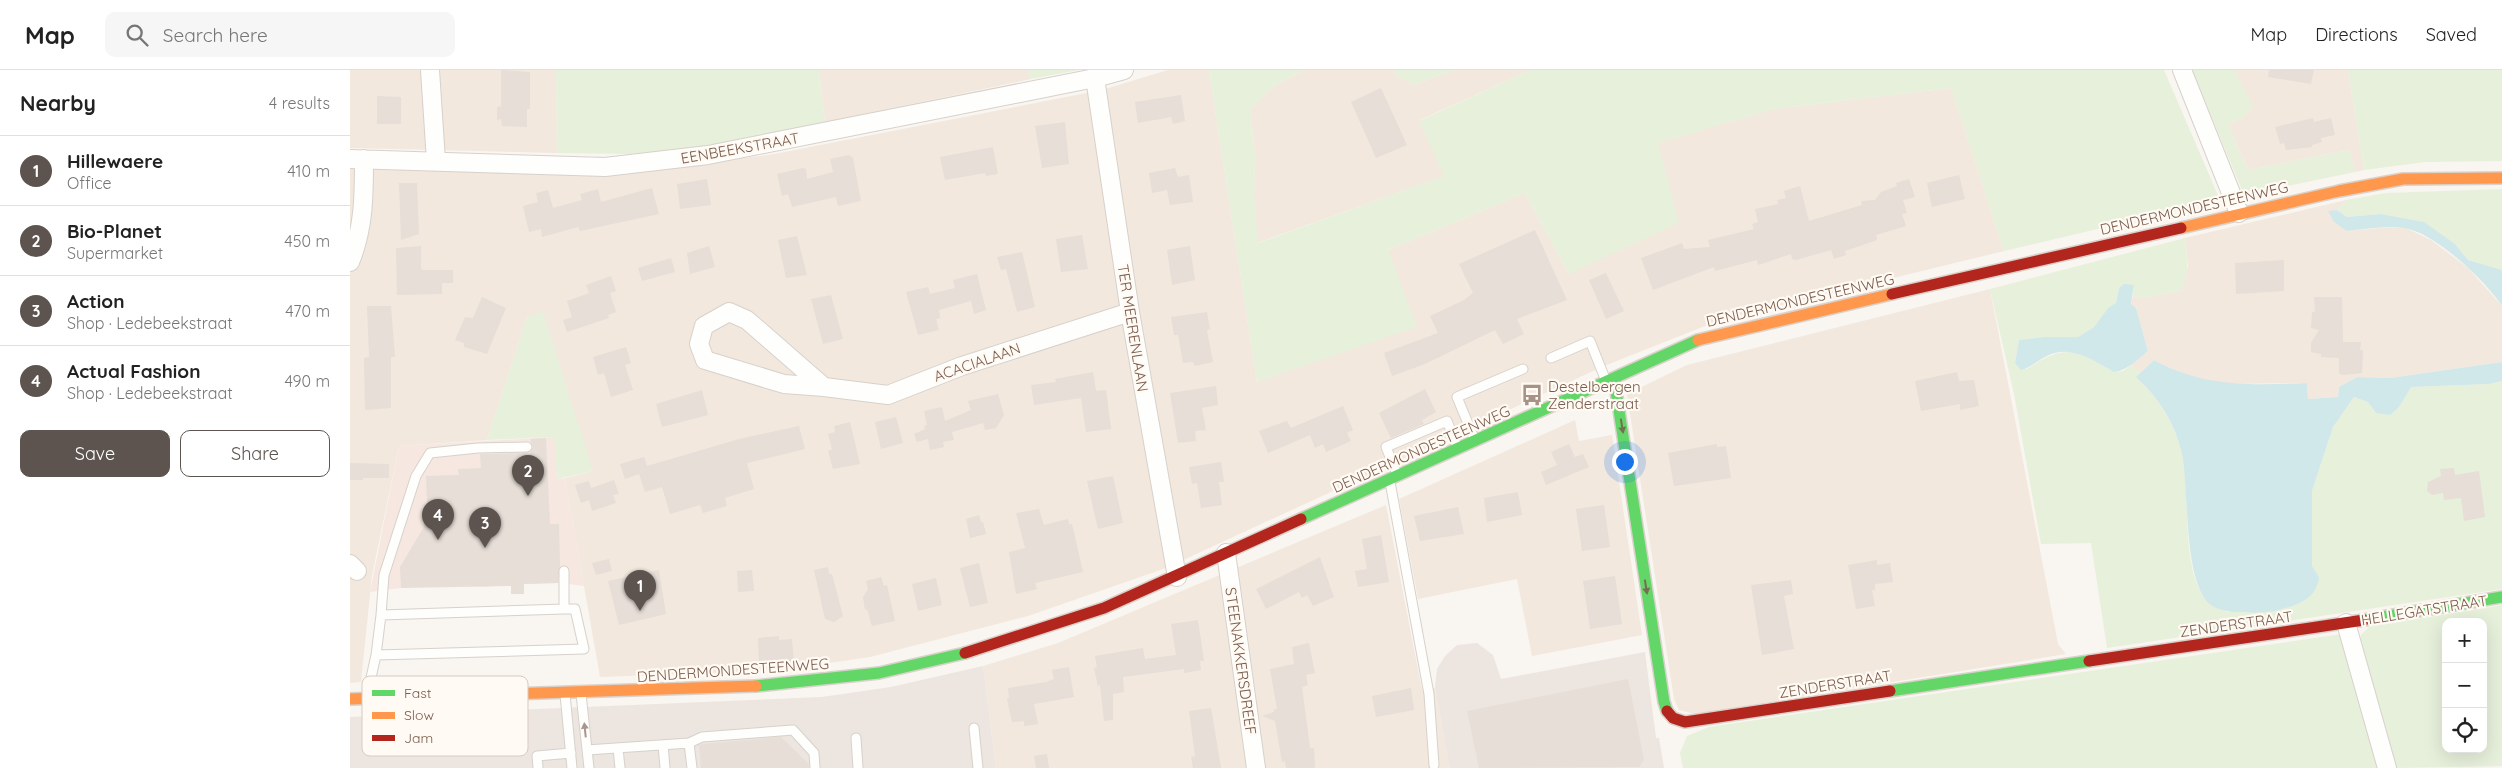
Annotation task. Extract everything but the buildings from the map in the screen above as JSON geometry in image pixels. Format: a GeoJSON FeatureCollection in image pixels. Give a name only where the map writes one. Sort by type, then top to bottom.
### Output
{"type":"FeatureCollection","features":[{"type":"Feature","properties":{"kind":"main road","name":"DENDERMONDESTEENWEG"},"geometry":{"type":"LineString","coordinates":[[528,694],[790,684],[881,672],[1008,642],[1104,608],[1177,577],[1700,339],[2238,213],[2403,178],[2502,178]]}},
{"type":"Feature","properties":{"kind":"main road","name":"ZENDERSTRAAT"},"geometry":{"type":"LineString","coordinates":[[1610,380],[1664,702],[1667,714],[1676,721],[1685,722],[2346,623]]}},
{"type":"Feature","properties":{"kind":"main road","name":"HELLEGATSTRAAT"},"geometry":{"type":"LineString","coordinates":[[2346,623],[2502,597]]}},
{"type":"Feature","properties":{"kind":"street"},"geometry":{"type":"LineString","coordinates":[[430,70],[436,161]]}},
{"type":"Feature","properties":{"kind":"street","name":"EENBEEKSTRAAT"},"geometry":{"type":"LineString","coordinates":[[357,159],[605,167],[708,156],[1095,78],[1124,70]]}},
{"type":"Feature","properties":{"kind":"street"},"geometry":{"type":"LineString","coordinates":[[2182,70],[2238,213]]}},
{"type":"Feature","properties":{"kind":"street","name":"TER MEERENLAAN"},"geometry":{"type":"LineString","coordinates":[[1095,78],[1130,312],[1177,577]]}},
{"type":"Feature","properties":{"kind":"street"},"geometry":{"type":"LineString","coordinates":[[350,262],[358,243],[364,203],[357,159]]}},
{"type":"Feature","properties":{"kind":"street","name":"ACACIALAAN"},"geometry":{"type":"LineString","coordinates":[[824,387],[747,320],[729,312],[704,326],[699,344],[705,360],[784,384],[888,395],[962,366],[1130,312]]}},
{"type":"Feature","properties":{"kind":"street","name":"STEENAKKERSDREEF"},"geometry":{"type":"LineString","coordinates":[[1226,554],[1256,768]]}},
{"type":"Feature","properties":{"kind":"street","name":"HELLEGATSTRAAT"},"geometry":{"type":"LineString","coordinates":[[2346,623],[2387,768]]}},
{"type":"Feature","properties":{"kind":"lane"},"geometry":{"type":"LineString","coordinates":[[1551,358],[1590,342],[1610,380]]}},
{"type":"Feature","properties":{"kind":"lane"},"geometry":{"type":"LineString","coordinates":[[1475,441],[1457,397],[1523,369]]}},
{"type":"Feature","properties":{"kind":"lane"},"geometry":{"type":"LineString","coordinates":[[1434,765],[1430,694],[1394,478],[1386,448],[1447,422],[1458,449]]}},
{"type":"Feature","properties":{"kind":"lane"},"geometry":{"type":"LineString","coordinates":[[372,676],[381,615],[384,575],[416,476],[430,453],[478,448],[527,447]]}},
{"type":"Feature","properties":{"kind":"lane"},"geometry":{"type":"LineString","coordinates":[[564,571],[564,609]]}},
{"type":"Feature","properties":{"kind":"lane"},"geometry":{"type":"LineString","coordinates":[[376,655],[584,649],[575,608],[381,615]]}},
{"type":"Feature","properties":{"kind":"lane"},"geometry":{"type":"LineString","coordinates":[[565,693],[572,768]]}},
{"type":"Feature","properties":{"kind":"lane"},"geometry":{"type":"LineString","coordinates":[[581,693],[589,768]]}},
{"type":"Feature","properties":{"kind":"lane"},"geometry":{"type":"LineString","coordinates":[[974,728],[978,768]]}},
{"type":"Feature","properties":{"kind":"lane"},"geometry":{"type":"LineString","coordinates":[[587,750],[689,743],[702,736],[793,730],[814,753],[816,768]]}},
{"type":"Feature","properties":{"kind":"lane"},"geometry":{"type":"LineString","coordinates":[[856,738],[858,768]]}},
{"type":"Feature","properties":{"kind":"lane"},"geometry":{"type":"LineString","coordinates":[[689,743],[692,768]]}},
{"type":"Feature","properties":{"kind":"lane"},"geometry":{"type":"LineString","coordinates":[[663,745],[664,768]]}},
{"type":"Feature","properties":{"kind":"lane"},"geometry":{"type":"LineString","coordinates":[[618,748],[620,768]]}},
{"type":"Feature","properties":{"kind":"lane"},"geometry":{"type":"LineString","coordinates":[[538,768],[538,756],[571,752]]}},
{"type":"Feature","properties":{"kind":"shaded area"},"geometry":{"type":"Polygon","coordinates":[[[350,70],[556,70],[557,153],[350,148],[350,70]]]}},
{"type":"Feature","properties":{"kind":"shaded area"},"geometry":{"type":"Polygon","coordinates":[[[819,70],[1029,70],[1031,79],[825,122],[819,70]]]}},
{"type":"Feature","properties":{"kind":"shaded area"},"geometry":{"type":"Polygon","coordinates":[[[1168,70],[1209,70],[1257,382],[1388,250],[1525,193],[1569,274],[1657,143],[1774,109],[1951,88],[2004,251],[1720,320],[1604,366],[1166,568],[1028,616],[870,657],[782,670],[600,677],[565,478],[593,471],[527,317],[487,440],[399,446],[372,575],[361,682],[350,683],[350,168],[438,167],[609,173],[769,155],[1102,90],[1168,70]]]}},
{"type":"Feature","properties":{"kind":"shaded area"},"geometry":{"type":"Polygon","coordinates":[[[1304,70],[1394,70],[1396,74],[1413,85],[1455,70],[1531,70],[1420,120],[1445,176],[1257,243],[1254,198],[1255,153],[1250,109],[1274,86],[1304,70]]]}},
{"type":"Feature","properties":{"kind":"shaded area"},"geometry":{"type":"Polygon","coordinates":[[[2234,70],[2348,70],[2364,170],[2355,172],[2349,150],[2249,170],[2236,145],[2229,123],[2243,118],[2252,106],[2234,70]]]}},
{"type":"Feature","properties":{"kind":"shaded area"},"geometry":{"type":"Polygon","coordinates":[[[2346,200],[2337,210],[2329,212],[2347,231],[2406,228],[2431,240],[2468,268],[2502,306],[2502,362],[2390,378],[2357,377],[2339,387],[2338,397],[2308,399],[2307,383],[2220,384],[2187,376],[2154,360],[2140,373],[2131,365],[2148,351],[2136,308],[2131,304],[2133,296],[2143,298],[2181,291],[2188,266],[2185,238],[2346,200]]]}},
{"type":"Feature","properties":{"kind":"shaded area"},"geometry":{"type":"Polygon","coordinates":[[[1990,289],[2058,644],[2066,654],[1695,714],[1679,710],[1674,699],[1627,394],[1687,365],[1990,289]]]}},
{"type":"Feature","properties":{"kind":"shaded area"},"geometry":{"type":"Polygon","coordinates":[[[1575,420],[1579,441],[1612,435],[1642,635],[1532,656],[1517,579],[1418,599],[1399,499],[1575,420]]]}},
{"type":"Feature","properties":{"kind":"shaded area"},"geometry":{"type":"Polygon","coordinates":[[[555,437],[557,479],[565,478],[584,586],[560,583],[524,584],[524,594],[511,594],[511,585],[401,588],[370,592],[399,446],[555,437]]]}},
{"type":"Feature","properties":{"kind":"shaded area"},"geometry":{"type":"Polygon","coordinates":[[[1386,505],[1422,690],[1435,688],[1450,768],[996,768],[983,666],[1058,643],[1386,505]]]}},
{"type":"Feature","properties":{"kind":"shaded area"},"geometry":{"type":"Polygon","coordinates":[[[1477,643],[1493,655],[1501,679],[1645,652],[1656,738],[1659,738],[1664,768],[1450,768],[1435,688],[1437,669],[1445,656],[1457,645],[1477,643]]]}},
{"type":"Feature","properties":{"kind":"shaded area"},"geometry":{"type":"Polygon","coordinates":[[[983,666],[996,768],[350,768],[350,717],[362,716],[362,756],[528,756],[528,709],[822,697],[891,687],[983,666]]]}},
{"type":"Feature","properties":{"kind":"green space"},"geometry":{"type":"Polygon","coordinates":[[[556,70],[819,70],[825,122],[713,145],[632,154],[557,153],[556,70]]]}},
{"type":"Feature","properties":{"kind":"green space"},"geometry":{"type":"Polygon","coordinates":[[[1029,70],[1079,70],[1031,79],[1029,70]]]}},
{"type":"Feature","properties":{"kind":"green space"},"geometry":{"type":"Polygon","coordinates":[[[1209,70],[1304,70],[1274,86],[1250,109],[1255,153],[1254,198],[1258,243],[1444,176],[1419,121],[1531,70],[2164,70],[2220,200],[2004,251],[1951,88],[1774,109],[1658,143],[1679,223],[1569,274],[1525,193],[1388,250],[1417,327],[1257,382],[1209,70]]]}},
{"type":"Feature","properties":{"kind":"green space"},"geometry":{"type":"Polygon","coordinates":[[[1394,70],[1455,70],[1413,85],[1395,74],[1394,70]]]}},
{"type":"Feature","properties":{"kind":"green space"},"geometry":{"type":"Polygon","coordinates":[[[2192,70],[2234,70],[2253,106],[2243,118],[2229,123],[2236,145],[2249,170],[2349,150],[2355,172],[2244,195],[2192,70]]]}},
{"type":"Feature","properties":{"kind":"green space"},"geometry":{"type":"Polygon","coordinates":[[[2348,70],[2502,70],[2502,161],[2425,162],[2364,170],[2348,70]]]}},
{"type":"Feature","properties":{"kind":"green space"},"geometry":{"type":"Polygon","coordinates":[[[2502,189],[2502,270],[2468,260],[2455,244],[2380,214],[2347,217],[2337,210],[2346,200],[2386,193],[2502,189]]]}},
{"type":"Feature","properties":{"kind":"green space"},"geometry":{"type":"Polygon","coordinates":[[[2185,238],[2187,272],[2181,291],[2143,298],[2133,296],[2134,285],[2119,288],[2116,304],[2108,308],[2094,327],[2078,337],[2043,337],[2019,340],[2015,363],[2027,369],[2052,355],[2071,352],[2090,358],[2114,372],[2123,371],[2131,365],[2140,373],[2137,377],[2165,412],[2179,443],[2184,470],[2191,562],[2195,579],[2206,600],[2228,612],[2319,577],[2312,567],[2312,491],[2333,427],[2354,397],[2368,402],[2376,413],[2399,407],[2410,387],[2489,384],[2502,381],[2502,589],[2107,648],[2091,543],[2041,544],[2014,394],[1990,289],[2185,238]]]}},
{"type":"Feature","properties":{"kind":"green space"},"geometry":{"type":"Polygon","coordinates":[[[543,312],[593,471],[557,479],[554,437],[487,440],[527,317],[543,312]]]}},
{"type":"Feature","properties":{"kind":"green space"},"geometry":{"type":"Polygon","coordinates":[[[2502,605],[2502,766],[2394,768],[2359,644],[2361,635],[2369,627],[2502,605]]]}},
{"type":"Feature","properties":{"kind":"green space"},"geometry":{"type":"Polygon","coordinates":[[[2342,634],[2379,768],[1683,768],[1680,753],[1687,736],[1709,727],[2342,634]]]}},
{"type":"Feature","properties":{"kind":"water"},"geometry":{"type":"Polygon","coordinates":[[[2337,210],[2347,217],[2380,214],[2424,222],[2455,244],[2468,260],[2502,270],[2502,306],[2472,271],[2430,238],[2416,231],[2404,228],[2347,231],[2334,222],[2328,211],[2337,210]]]}},
{"type":"Feature","properties":{"kind":"water"},"geometry":{"type":"Polygon","coordinates":[[[2124,284],[2134,285],[2131,304],[2136,308],[2148,351],[2132,364],[2114,372],[2089,358],[2072,352],[2054,353],[2021,370],[2015,363],[2019,340],[2043,337],[2078,337],[2094,327],[2108,308],[2116,303],[2119,288],[2124,284]]]}},
{"type":"Feature","properties":{"kind":"water"},"geometry":{"type":"Polygon","coordinates":[[[2154,360],[2192,376],[2229,383],[2307,383],[2308,399],[2338,397],[2339,387],[2357,377],[2390,378],[2502,362],[2502,381],[2489,384],[2411,387],[2399,407],[2390,415],[2376,413],[2368,402],[2354,397],[2333,427],[2312,491],[2312,566],[2319,577],[2315,590],[2307,599],[2289,607],[2259,613],[2232,612],[2211,605],[2202,594],[2196,578],[2191,558],[2184,470],[2179,443],[2159,402],[2136,377],[2154,360]]]}},
{"type":"Feature","properties":{"kind":"traffic: fast"},"geometry":{"type":"LineString","coordinates":[[1301,519],[1698,340]]}},
{"type":"Feature","properties":{"kind":"traffic: fast"},"geometry":{"type":"LineString","coordinates":[[1614,378],[1664,702],[1667,711]]}},
{"type":"Feature","properties":{"kind":"traffic: fast"},"geometry":{"type":"LineString","coordinates":[[2364,620],[2502,597]]}},
{"type":"Feature","properties":{"kind":"traffic: fast"},"geometry":{"type":"LineString","coordinates":[[756,686],[879,673],[965,653]]}},
{"type":"Feature","properties":{"kind":"traffic: fast"},"geometry":{"type":"LineString","coordinates":[[1890,691],[2089,661]]}},
{"type":"Feature","properties":{"kind":"traffic: slow"},"geometry":{"type":"LineString","coordinates":[[2181,228],[2339,191],[2403,179],[2502,178]]}},
{"type":"Feature","properties":{"kind":"traffic: slow"},"geometry":{"type":"LineString","coordinates":[[1698,340],[1892,294]]}},
{"type":"Feature","properties":{"kind":"traffic: slow"},"geometry":{"type":"LineString","coordinates":[[528,693],[756,686]]}},
{"type":"Feature","properties":{"kind":"traffic: slow"},"geometry":{"type":"LineString","coordinates":[[350,699],[362,699]]}},
{"type":"Feature","properties":{"kind":"traffic: jam"},"geometry":{"type":"LineString","coordinates":[[1892,294],[2181,228]]}},
{"type":"Feature","properties":{"kind":"traffic: jam"},"geometry":{"type":"LineString","coordinates":[[965,653],[1104,608],[1301,519]]}},
{"type":"Feature","properties":{"kind":"traffic: jam"},"geometry":{"type":"LineString","coordinates":[[2089,661],[2364,620]]}},
{"type":"Feature","properties":{"kind":"traffic: jam"},"geometry":{"type":"LineString","coordinates":[[1667,711],[1673,718],[1685,722],[1890,691]]}},
{"type":"Feature","properties":{"kind":"place","name":"Destelbergen Zenderstraat"},"geometry":{"type":"Point","coordinates":[1532,395]}},
{"type":"Feature","properties":{"kind":"place","name":"Bio-Planet"},"geometry":{"type":"Point","coordinates":[528,496]}},
{"type":"Feature","properties":{"kind":"place","name":"Actual Fashion"},"geometry":{"type":"Point","coordinates":[438,540]}},
{"type":"Feature","properties":{"kind":"place","name":"Action"},"geometry":{"type":"Point","coordinates":[485,548]}},
{"type":"Feature","properties":{"kind":"place","name":"Hillewaere"},"geometry":{"type":"Point","coordinates":[640,611]}}]}
